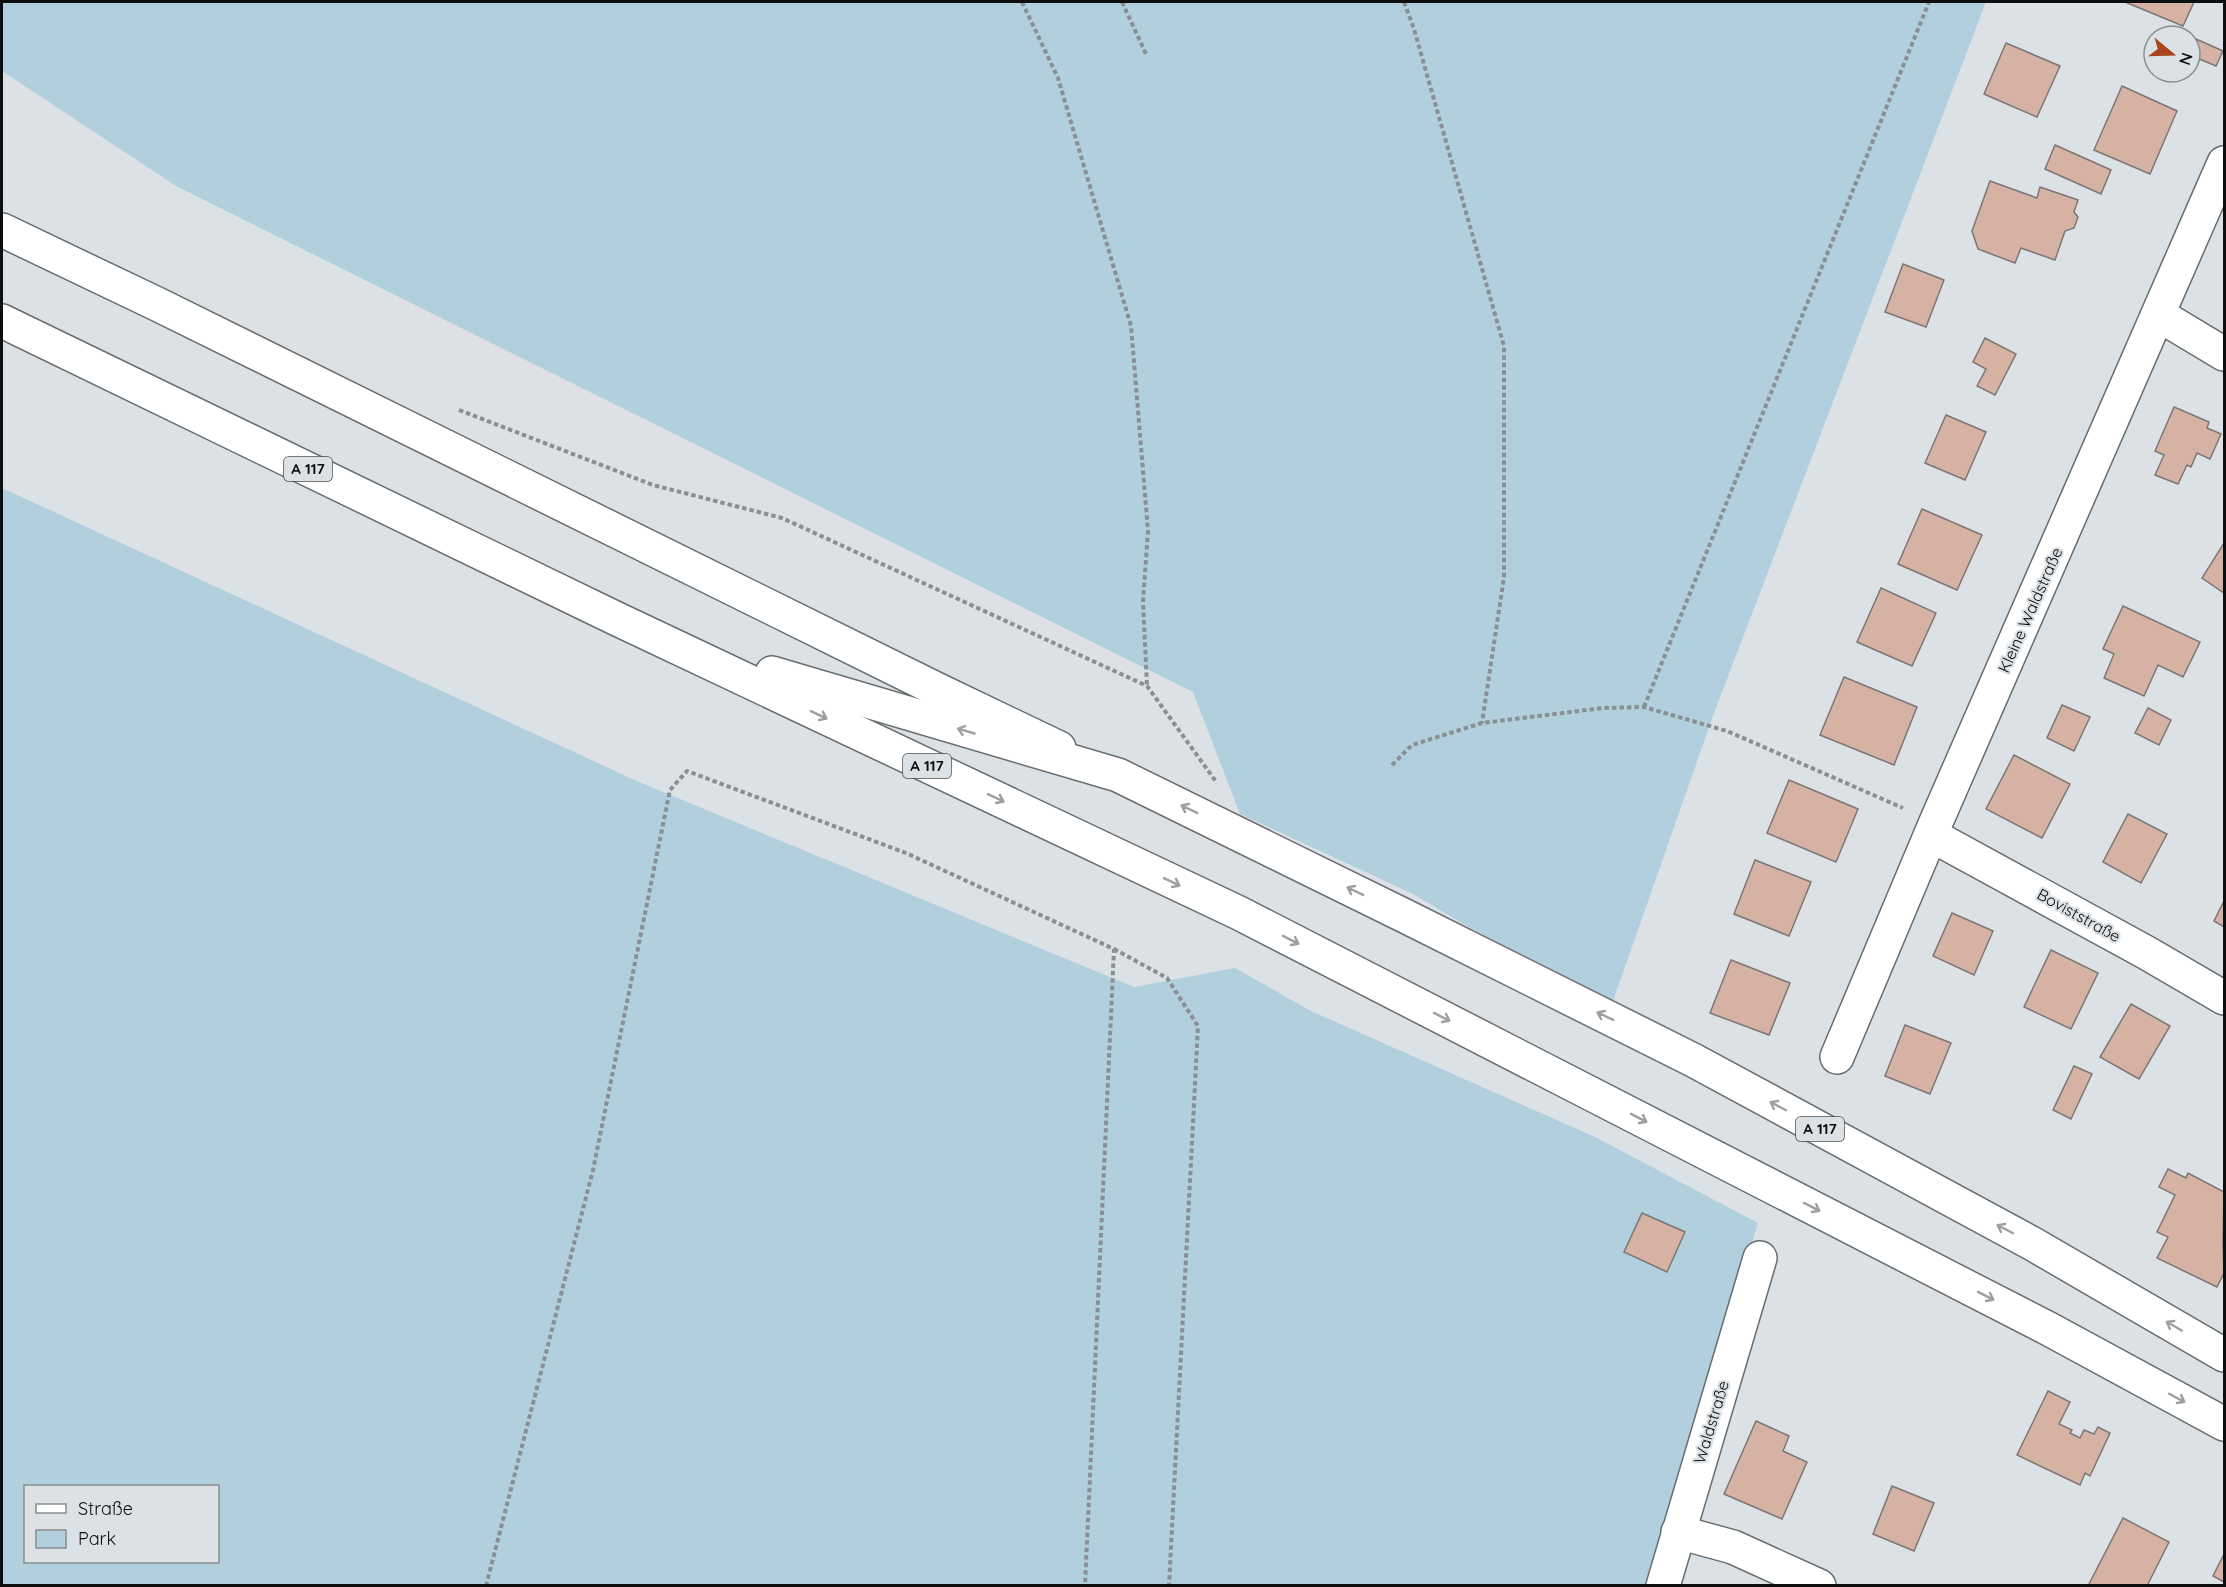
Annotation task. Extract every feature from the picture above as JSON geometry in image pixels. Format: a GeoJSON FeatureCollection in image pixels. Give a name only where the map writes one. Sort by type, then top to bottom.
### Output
{"type":"FeatureCollection","features":[{"type":"Feature","properties":{"kind":"main road","name":"Kleine Waldstraße"},"geometry":{"type":"LineString","coordinates":[[1837,1057],[1934,828],[2224,163]]}},
{"type":"Feature","properties":{"kind":"main road"},"geometry":{"type":"LineString","coordinates":[[2,230],[158,304],[425,438],[571,507],[938,690],[1118,776]]}},
{"type":"Feature","properties":{"kind":"main road"},"geometry":{"type":"LineString","coordinates":[[2159,315],[2224,354]]}},
{"type":"Feature","properties":{"kind":"main road","name":"A 117"},"geometry":{"type":"LineString","coordinates":[[2,321],[615,618],[1239,914],[2049,1329],[2224,1424]]}},
{"type":"Feature","properties":{"kind":"main road","name":"A 117"},"geometry":{"type":"LineString","coordinates":[[615,618],[803,684],[1118,776],[1694,1060],[2033,1244],[2224,1355]]}},
{"type":"Feature","properties":{"kind":"main road","name":"Boviststraße"},"geometry":{"type":"LineString","coordinates":[[1934,828],[2224,998]]}},
{"type":"Feature","properties":{"kind":"main road","name":"Waldstraße"},"geometry":{"type":"LineString","coordinates":[[1664,1586],[1760,1258]]}},
{"type":"Feature","properties":{"kind":"main road"},"geometry":{"type":"LineString","coordinates":[[1678,1532],[1733,1547],[1819,1586]]}},
{"type":"Feature","properties":{"kind":"path"},"geometry":{"type":"LineString","coordinates":[[1022,2],[1058,78],[1131,326],[1148,531],[1143,601],[1147,686]]}},
{"type":"Feature","properties":{"kind":"path"},"geometry":{"type":"LineString","coordinates":[[1122,2],[1146,54]]}},
{"type":"Feature","properties":{"kind":"path"},"geometry":{"type":"LineString","coordinates":[[1404,2],[1417,40],[1504,346],[1504,577],[1482,723]]}},
{"type":"Feature","properties":{"kind":"path"},"geometry":{"type":"LineString","coordinates":[[1644,707],[1929,2]]}},
{"type":"Feature","properties":{"kind":"path"},"geometry":{"type":"LineString","coordinates":[[425,438],[443,404],[653,485],[782,518],[1147,686],[1217,783]]}},
{"type":"Feature","properties":{"kind":"path"},"geometry":{"type":"LineString","coordinates":[[1392,765],[1412,745],[1482,723],[1603,708],[1644,707],[1727,731],[1934,828]]}},
{"type":"Feature","properties":{"kind":"path"},"geometry":{"type":"LineString","coordinates":[[486,1586],[593,1170],[670,790],[687,771],[906,853],[1114,949],[1167,978],[1198,1026],[1169,1586]]}},
{"type":"Feature","properties":{"kind":"path"},"geometry":{"type":"LineString","coordinates":[[1085,1586],[1114,949]]}},
{"type":"Feature","properties":{"kind":"green space"},"geometry":{"type":"Polygon","coordinates":[[[2,2],[1986,2],[1714,713],[1612,1004],[1413,894],[1240,814],[1193,692],[176,186],[2,71],[2,2]]]}},
{"type":"Feature","properties":{"kind":"green space"},"geometry":{"type":"Polygon","coordinates":[[[2,488],[639,782],[1134,987],[1235,968],[1311,1011],[1595,1137],[1758,1223],[1648,1585],[2,1586],[2,488]]]}},
{"type":"Feature","properties":{"kind":"building"},"geometry":{"type":"Polygon","coordinates":[[[2125,2],[2194,2],[2184,24],[2178,24],[2125,2]]]}},
{"type":"Feature","properties":{"kind":"building"},"geometry":{"type":"Polygon","coordinates":[[[2202,42],[2223,51],[2216,66],[2202,60],[2202,42]]]}},
{"type":"Feature","properties":{"kind":"building"},"geometry":{"type":"Polygon","coordinates":[[[2006,43],[2060,66],[2037,117],[1984,94],[2006,43]]]}},
{"type":"Feature","properties":{"kind":"building"},"geometry":{"type":"Polygon","coordinates":[[[2122,86],[2177,111],[2150,174],[2094,150],[2122,86]]]}},
{"type":"Feature","properties":{"kind":"building"},"geometry":{"type":"Polygon","coordinates":[[[2055,145],[2111,170],[2101,194],[2045,169],[2055,145]]]}},
{"type":"Feature","properties":{"kind":"building"},"geometry":{"type":"Polygon","coordinates":[[[1990,181],[2037,198],[2040,187],[2078,200],[2074,212],[2078,217],[2074,228],[2065,231],[2055,260],[2021,248],[2015,263],[1978,249],[1972,231],[1990,181]]]}},
{"type":"Feature","properties":{"kind":"building"},"geometry":{"type":"Polygon","coordinates":[[[1903,264],[1944,280],[1926,327],[1885,312],[1903,264]]]}},
{"type":"Feature","properties":{"kind":"building"},"geometry":{"type":"Polygon","coordinates":[[[1985,338],[2016,354],[1995,395],[1977,386],[1986,369],[1973,362],[1985,338]]]}},
{"type":"Feature","properties":{"kind":"building"},"geometry":{"type":"Polygon","coordinates":[[[2174,407],[2209,422],[2207,428],[2221,434],[2210,459],[2197,453],[2191,467],[2187,465],[2178,484],[2155,475],[2164,455],[2155,451],[2174,407]]]}},
{"type":"Feature","properties":{"kind":"building"},"geometry":{"type":"Polygon","coordinates":[[[1946,415],[1986,432],[1965,480],[1925,463],[1946,415]]]}},
{"type":"Feature","properties":{"kind":"building"},"geometry":{"type":"Polygon","coordinates":[[[1922,509],[1982,535],[1957,590],[1898,564],[1922,509]]]}},
{"type":"Feature","properties":{"kind":"building"},"geometry":{"type":"Polygon","coordinates":[[[2224,543],[2224,593],[2202,578],[2224,543]]]}},
{"type":"Feature","properties":{"kind":"building"},"geometry":{"type":"Polygon","coordinates":[[[1881,588],[1936,613],[1912,666],[1857,642],[1881,588]]]}},
{"type":"Feature","properties":{"kind":"building"},"geometry":{"type":"Polygon","coordinates":[[[2123,606],[2200,642],[2183,677],[2158,665],[2144,696],[2104,678],[2114,654],[2103,649],[2123,606]]]}},
{"type":"Feature","properties":{"kind":"building"},"geometry":{"type":"Polygon","coordinates":[[[1844,677],[1917,707],[1894,765],[1820,735],[1844,677]]]}},
{"type":"Feature","properties":{"kind":"building"},"geometry":{"type":"Polygon","coordinates":[[[2062,705],[2090,717],[2074,751],[2047,738],[2062,705]]]}},
{"type":"Feature","properties":{"kind":"building"},"geometry":{"type":"Polygon","coordinates":[[[2148,708],[2171,720],[2159,745],[2135,733],[2148,708]]]}},
{"type":"Feature","properties":{"kind":"building"},"geometry":{"type":"Polygon","coordinates":[[[2014,755],[2070,784],[2042,838],[1986,809],[2014,755]]]}},
{"type":"Feature","properties":{"kind":"building"},"geometry":{"type":"Polygon","coordinates":[[[1789,780],[1858,809],[1836,862],[1767,833],[1789,780]]]}},
{"type":"Feature","properties":{"kind":"building"},"geometry":{"type":"Polygon","coordinates":[[[2128,814],[2167,834],[2141,883],[2103,862],[2128,814]]]}},
{"type":"Feature","properties":{"kind":"building"},"geometry":{"type":"Polygon","coordinates":[[[1755,860],[1811,882],[1789,936],[1734,914],[1755,860]]]}},
{"type":"Feature","properties":{"kind":"building"},"geometry":{"type":"Polygon","coordinates":[[[2224,901],[2224,927],[2214,921],[2224,901]]]}},
{"type":"Feature","properties":{"kind":"building"},"geometry":{"type":"Polygon","coordinates":[[[1952,913],[1993,931],[1974,975],[1933,956],[1952,913]]]}},
{"type":"Feature","properties":{"kind":"building"},"geometry":{"type":"Polygon","coordinates":[[[2051,950],[2098,973],[2071,1029],[2024,1007],[2051,950]]]}},
{"type":"Feature","properties":{"kind":"building"},"geometry":{"type":"Polygon","coordinates":[[[1731,960],[1790,983],[1769,1035],[1710,1013],[1731,960]]]}},
{"type":"Feature","properties":{"kind":"building"},"geometry":{"type":"Polygon","coordinates":[[[2131,1004],[2170,1026],[2139,1079],[2100,1057],[2131,1004]]]}},
{"type":"Feature","properties":{"kind":"building"},"geometry":{"type":"Polygon","coordinates":[[[1905,1025],[1951,1043],[1930,1094],[1885,1076],[1905,1025]]]}},
{"type":"Feature","properties":{"kind":"building"},"geometry":{"type":"Polygon","coordinates":[[[2074,1066],[2092,1074],[2071,1119],[2053,1110],[2074,1066]]]}},
{"type":"Feature","properties":{"kind":"building"},"geometry":{"type":"Polygon","coordinates":[[[2168,1169],[2186,1178],[2188,1173],[2224,1192],[2224,1273],[2217,1287],[2157,1258],[2168,1237],[2157,1232],[2175,1195],[2159,1187],[2168,1169]]]}},
{"type":"Feature","properties":{"kind":"building"},"geometry":{"type":"Polygon","coordinates":[[[1642,1213],[1685,1232],[1667,1272],[1624,1252],[1642,1213]]]}},
{"type":"Feature","properties":{"kind":"building"},"geometry":{"type":"Polygon","coordinates":[[[2048,1391],[2070,1402],[2059,1424],[2072,1430],[2070,1433],[2080,1438],[2084,1430],[2094,1434],[2098,1427],[2110,1433],[2090,1476],[2085,1473],[2080,1485],[2017,1455],[2048,1391]]]}},
{"type":"Feature","properties":{"kind":"building"},"geometry":{"type":"Polygon","coordinates":[[[1756,1421],[1789,1436],[1783,1451],[1807,1462],[1782,1519],[1724,1494],[1756,1421]]]}},
{"type":"Feature","properties":{"kind":"building"},"geometry":{"type":"Polygon","coordinates":[[[1892,1486],[1934,1503],[1914,1551],[1873,1534],[1892,1486]]]}},
{"type":"Feature","properties":{"kind":"building"},"geometry":{"type":"Polygon","coordinates":[[[2123,1518],[2169,1542],[2147,1586],[2088,1586],[2123,1518]]]}},
{"type":"Feature","properties":{"kind":"building"},"geometry":{"type":"Polygon","coordinates":[[[2224,1554],[2224,1582],[2213,1576],[2224,1554]]]}}]}
